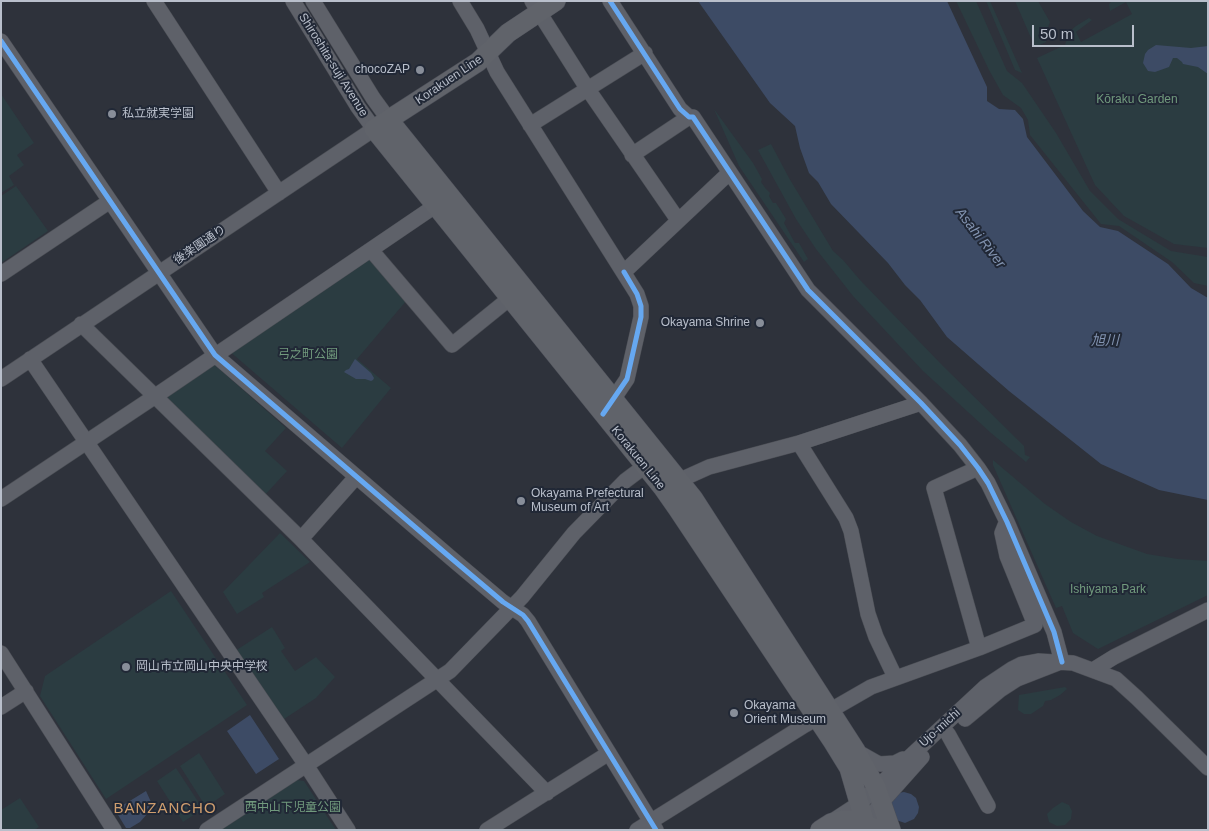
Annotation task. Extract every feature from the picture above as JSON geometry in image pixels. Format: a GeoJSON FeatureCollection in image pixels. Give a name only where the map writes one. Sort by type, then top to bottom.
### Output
{"type":"FeatureCollection","features":[{"type":"Feature","properties":{"kind":"main road","name":"Korakuen Line"},"geometry":{"type":"LineString","coordinates":[[382,124],[478,62],[536,7],[556,1]]}},
{"type":"Feature","properties":{"kind":"main road","name":"Korakuen Line"},"geometry":{"type":"LineString","coordinates":[[382,124],[435,206],[663,488],[824,714]]}},
{"type":"Feature","properties":{"kind":"main road","name":"Korakuen Line"},"geometry":{"type":"LineString","coordinates":[[382,124],[680,479],[852,760],[878,795],[891,830]]}},
{"type":"Feature","properties":{"kind":"main road","name":"Korakuen Line"},"geometry":{"type":"LineString","coordinates":[[852,760],[860,803],[868,828]]}},
{"type":"Feature","properties":{"kind":"main road"},"geometry":{"type":"LineString","coordinates":[[825,826],[843,820],[854,820],[868,828]]}},
{"type":"Feature","properties":{"kind":"street"},"geometry":{"type":"LineString","coordinates":[[154,1],[279,193]]}},
{"type":"Feature","properties":{"kind":"street","name":"Shiroshita-suji Avenue"},"geometry":{"type":"LineString","coordinates":[[293,1],[358,107],[382,124]]}},
{"type":"Feature","properties":{"kind":"street","name":"Shiroshita-suji Avenue"},"geometry":{"type":"LineString","coordinates":[[313,1],[373,98],[382,124]]}},
{"type":"Feature","properties":{"kind":"street"},"geometry":{"type":"LineString","coordinates":[[460,1],[477,29],[498,72],[530,125],[638,294],[641,317],[627,379],[603,414]]}},
{"type":"Feature","properties":{"kind":"street"},"geometry":{"type":"LineString","coordinates":[[610,1],[680,109],[691,117],[808,290],[921,404],[960,445],[978,468],[988,483],[1007,522],[1054,632],[1062,662]]}},
{"type":"Feature","properties":{"kind":"street"},"geometry":{"type":"LineString","coordinates":[[536,7],[632,155],[678,220]]}},
{"type":"Feature","properties":{"kind":"street"},"geometry":{"type":"LineString","coordinates":[[1,41],[215,355],[502,602],[528,621],[654,825]]}},
{"type":"Feature","properties":{"kind":"street"},"geometry":{"type":"LineString","coordinates":[[530,125],[645,53]]}},
{"type":"Feature","properties":{"kind":"street"},"geometry":{"type":"LineString","coordinates":[[632,155],[691,117]]}},
{"type":"Feature","properties":{"kind":"street","name":"後楽園通り"},"geometry":{"type":"LineString","coordinates":[[1,379],[382,124]]}},
{"type":"Feature","properties":{"kind":"street"},"geometry":{"type":"LineString","coordinates":[[624,272],[730,173]]}},
{"type":"Feature","properties":{"kind":"street"},"geometry":{"type":"LineString","coordinates":[[1,274],[110,201]]}},
{"type":"Feature","properties":{"kind":"street"},"geometry":{"type":"LineString","coordinates":[[1,499],[435,206]]}},
{"type":"Feature","properties":{"kind":"street"},"geometry":{"type":"LineString","coordinates":[[371,250],[452,345],[510,298]]}},
{"type":"Feature","properties":{"kind":"street"},"geometry":{"type":"LineString","coordinates":[[82,324],[154,397],[301,539],[547,793]]}},
{"type":"Feature","properties":{"kind":"street"},"geometry":{"type":"LineString","coordinates":[[30,359],[306,765],[348,830]]}},
{"type":"Feature","properties":{"kind":"street"},"geometry":{"type":"LineString","coordinates":[[663,488],[709,467],[799,443],[921,404]]}},
{"type":"Feature","properties":{"kind":"street"},"geometry":{"type":"LineString","coordinates":[[799,443],[846,518],[852,531],[868,614],[876,637],[895,677]]}},
{"type":"Feature","properties":{"kind":"street"},"geometry":{"type":"LineString","coordinates":[[207,830],[450,671],[512,608],[574,533],[625,482],[660,454]]}},
{"type":"Feature","properties":{"kind":"street"},"geometry":{"type":"LineString","coordinates":[[978,468],[934,488],[979,648]]}},
{"type":"Feature","properties":{"kind":"street"},"geometry":{"type":"LineString","coordinates":[[301,539],[356,477]]}},
{"type":"Feature","properties":{"kind":"street"},"geometry":{"type":"LineString","coordinates":[[637,830],[654,825],[824,714],[871,687],[979,648],[1034,625],[1008,556],[1002,533],[1007,522]]}},
{"type":"Feature","properties":{"kind":"street"},"geometry":{"type":"LineString","coordinates":[[1093,670],[1114,656],[1208,610]]}},
{"type":"Feature","properties":{"kind":"street"},"geometry":{"type":"LineString","coordinates":[[1,653],[114,830]]}},
{"type":"Feature","properties":{"kind":"street","name":"Ujo-michi"},"geometry":{"type":"LineString","coordinates":[[868,828],[878,795],[909,756],[985,688],[1012,669],[1038,660],[1083,666],[1116,679],[1208,768]]}},
{"type":"Feature","properties":{"kind":"street","name":"Ujo-michi"},"geometry":{"type":"LineString","coordinates":[[825,826],[860,803],[896,784],[919,759],[1000,690],[1018,679],[1062,662]]}},
{"type":"Feature","properties":{"kind":"street"},"geometry":{"type":"LineString","coordinates":[[1,707],[26,691]]}},
{"type":"Feature","properties":{"kind":"street"},"geometry":{"type":"LineString","coordinates":[[948,734],[988,806]]}},
{"type":"Feature","properties":{"kind":"street"},"geometry":{"type":"LineString","coordinates":[[487,830],[610,753]]}},
{"type":"Feature","properties":{"kind":"street"},"geometry":{"type":"LineString","coordinates":[[852,760],[879,764],[895,762],[909,756]]}},
{"type":"Feature","properties":{"kind":"green space"},"geometry":{"type":"Polygon","coordinates":[[[956,1],[976,1],[1007,71],[1022,83],[1056,133],[1090,191],[1118,219],[1171,251],[1208,257],[1208,286],[1194,283],[1172,262],[1119,226],[1101,224],[1030,135],[1028,120],[1021,108],[1003,95],[956,1]]]}},
{"type":"Feature","properties":{"kind":"green space"},"geometry":{"type":"Polygon","coordinates":[[[986,1],[990,1],[1022,73],[1015,70],[986,1]]]}},
{"type":"Feature","properties":{"kind":"green space"},"geometry":{"type":"Polygon","coordinates":[[[1015,1],[1038,1],[1050,22],[1046,33],[1046,42],[1035,47],[1015,1]]]}},
{"type":"Feature","properties":{"kind":"green space","name":"Kōraku Garden"},"geometry":{"type":"Polygon","coordinates":[[[1112,1],[1208,1],[1208,248],[1174,244],[1124,216],[1095,185],[1037,58],[1065,45],[1069,32],[1089,18],[1092,20],[1076,32],[1081,42],[1132,14],[1126,2],[1110,11],[1109,4],[1112,1]]]}},
{"type":"Feature","properties":{"kind":"green space"},"geometry":{"type":"Polygon","coordinates":[[[1,94],[34,143],[17,155],[24,165],[9,176],[14,185],[1,193],[1,94]]]}},
{"type":"Feature","properties":{"kind":"green space"},"geometry":{"type":"Polygon","coordinates":[[[714,109],[753,163],[762,179],[761,182],[770,193],[769,196],[773,203],[776,203],[786,219],[784,223],[795,243],[799,243],[808,259],[804,262],[739,166],[714,109]]]}},
{"type":"Feature","properties":{"kind":"green space"},"geometry":{"type":"Polygon","coordinates":[[[771,144],[833,251],[941,364],[1024,446],[1025,455],[1030,457],[1026,462],[923,371],[853,296],[816,249],[796,219],[758,150],[771,144]]]}},
{"type":"Feature","properties":{"kind":"green space"},"geometry":{"type":"Polygon","coordinates":[[[16,186],[48,231],[1,263],[1,196],[16,186]]]}},
{"type":"Feature","properties":{"kind":"green space","name":"弓之町公園"},"geometry":{"type":"Polygon","coordinates":[[[367,257],[407,300],[357,359],[391,388],[342,448],[228,350],[367,257]]]}},
{"type":"Feature","properties":{"kind":"green space"},"geometry":{"type":"Polygon","coordinates":[[[211,364],[215,365],[286,428],[265,451],[287,471],[264,496],[165,396],[211,364]]]}},
{"type":"Feature","properties":{"kind":"green space","name":"Ishiyama Park"},"geometry":{"type":"Polygon","coordinates":[[[993,460],[1045,504],[1071,522],[1097,536],[1147,554],[1208,561],[1208,595],[1098,649],[1073,633],[1062,606],[1056,608],[993,465],[993,460]]]}},
{"type":"Feature","properties":{"kind":"green space"},"geometry":{"type":"Polygon","coordinates":[[[280,533],[310,562],[262,593],[264,597],[237,614],[223,592],[280,533]]]}},
{"type":"Feature","properties":{"kind":"green space"},"geometry":{"type":"Polygon","coordinates":[[[171,591],[247,705],[106,799],[40,696],[45,676],[171,591]]]}},
{"type":"Feature","properties":{"kind":"green space"},"geometry":{"type":"Polygon","coordinates":[[[272,627],[285,648],[281,651],[295,671],[316,657],[335,677],[316,698],[281,721],[235,651],[272,627]]]}},
{"type":"Feature","properties":{"kind":"green space"},"geometry":{"type":"Polygon","coordinates":[[[1065,687],[1067,689],[1060,695],[1045,701],[1043,706],[1031,714],[1024,714],[1018,710],[1019,695],[1065,687]]]}},
{"type":"Feature","properties":{"kind":"green space"},"geometry":{"type":"Polygon","coordinates":[[[199,753],[225,794],[206,807],[180,766],[199,753]]]}},
{"type":"Feature","properties":{"kind":"green space"},"geometry":{"type":"Polygon","coordinates":[[[176,768],[203,809],[183,822],[157,781],[176,768]]]}},
{"type":"Feature","properties":{"kind":"green space","name":"西中山下児童公園"},"geometry":{"type":"Polygon","coordinates":[[[296,780],[304,781],[336,830],[221,830],[296,780]]]}},
{"type":"Feature","properties":{"kind":"green space"},"geometry":{"type":"Polygon","coordinates":[[[20,798],[39,827],[34,830],[1,830],[1,810],[20,798]]]}},
{"type":"Feature","properties":{"kind":"green space"},"geometry":{"type":"Polygon","coordinates":[[[1062,802],[1069,805],[1072,811],[1071,819],[1065,825],[1057,826],[1049,822],[1047,814],[1062,802]]]}},
{"type":"Feature","properties":{"kind":"water","name":"旭川"},"geometry":{"type":"Polygon","coordinates":[[[698,1],[947,1],[987,87],[987,101],[999,109],[1015,110],[1023,119],[1027,137],[1083,211],[1100,227],[1118,231],[1168,264],[1191,288],[1208,298],[1208,500],[1159,490],[1101,464],[1009,391],[947,337],[920,300],[905,285],[888,263],[831,204],[818,182],[809,173],[795,126],[770,103],[698,1]]]}},
{"type":"Feature","properties":{"kind":"water"},"geometry":{"type":"Polygon","coordinates":[[[1156,45],[1191,48],[1208,46],[1208,74],[1198,67],[1183,64],[1177,58],[1173,58],[1169,67],[1155,72],[1148,71],[1143,63],[1145,54],[1156,45]]]}},
{"type":"Feature","properties":{"kind":"water"},"geometry":{"type":"Polygon","coordinates":[[[355,359],[371,373],[374,378],[373,380],[356,379],[344,372],[349,369],[355,359]]]}},
{"type":"Feature","properties":{"kind":"water"},"geometry":{"type":"Polygon","coordinates":[[[250,715],[279,759],[256,774],[227,731],[250,715]]]}},
{"type":"Feature","properties":{"kind":"water"},"geometry":{"type":"Polygon","coordinates":[[[146,791],[151,802],[148,813],[140,822],[130,828],[126,828],[115,810],[146,791]]]}},
{"type":"Feature","properties":{"kind":"water"},"geometry":{"type":"Polygon","coordinates":[[[904,792],[916,798],[919,807],[914,819],[905,823],[896,820],[889,803],[898,793],[904,792]]]}},
{"type":"Feature","properties":{"kind":"cycle path"},"geometry":{"type":"LineString","coordinates":[[610,1],[680,109],[689,117],[693,117],[808,290],[921,403],[960,445],[978,468],[988,483],[1007,522],[1054,632],[1062,662]]}},
{"type":"Feature","properties":{"kind":"cycle path"},"geometry":{"type":"LineString","coordinates":[[1,41],[215,355],[503,602],[523,615],[656,830]]}},
{"type":"Feature","properties":{"kind":"cycle path"},"geometry":{"type":"LineString","coordinates":[[603,414],[627,379],[641,317],[641,306],[637,294],[624,272]]}},
{"type":"Feature","properties":{"kind":"place","name":"chocoZAP"},"geometry":{"type":"Point","coordinates":[420,70]}},
{"type":"Feature","properties":{"kind":"place","name":"私立就実学園"},"geometry":{"type":"Point","coordinates":[112,114]}},
{"type":"Feature","properties":{"kind":"place","name":"Okayama Shrine"},"geometry":{"type":"Point","coordinates":[760,323]}},
{"type":"Feature","properties":{"kind":"place","name":"Okayama Prefectural Museum of Art"},"geometry":{"type":"Point","coordinates":[521,501]}},
{"type":"Feature","properties":{"kind":"place","name":"岡山市立岡山中央中学校"},"geometry":{"type":"Point","coordinates":[126,667]}},
{"type":"Feature","properties":{"kind":"place","name":"Okayama Orient Museum"},"geometry":{"type":"Point","coordinates":[734,713]}},
{"type":"Feature","properties":{"kind":"district","name":"BANZANCHO"},"geometry":{"type":"Point","coordinates":[165,809]}},
{"type":"Feature","properties":{"kind":"water label","name":"Asahi River"},"geometry":{"type":"Point","coordinates":[980,238]}}]}
